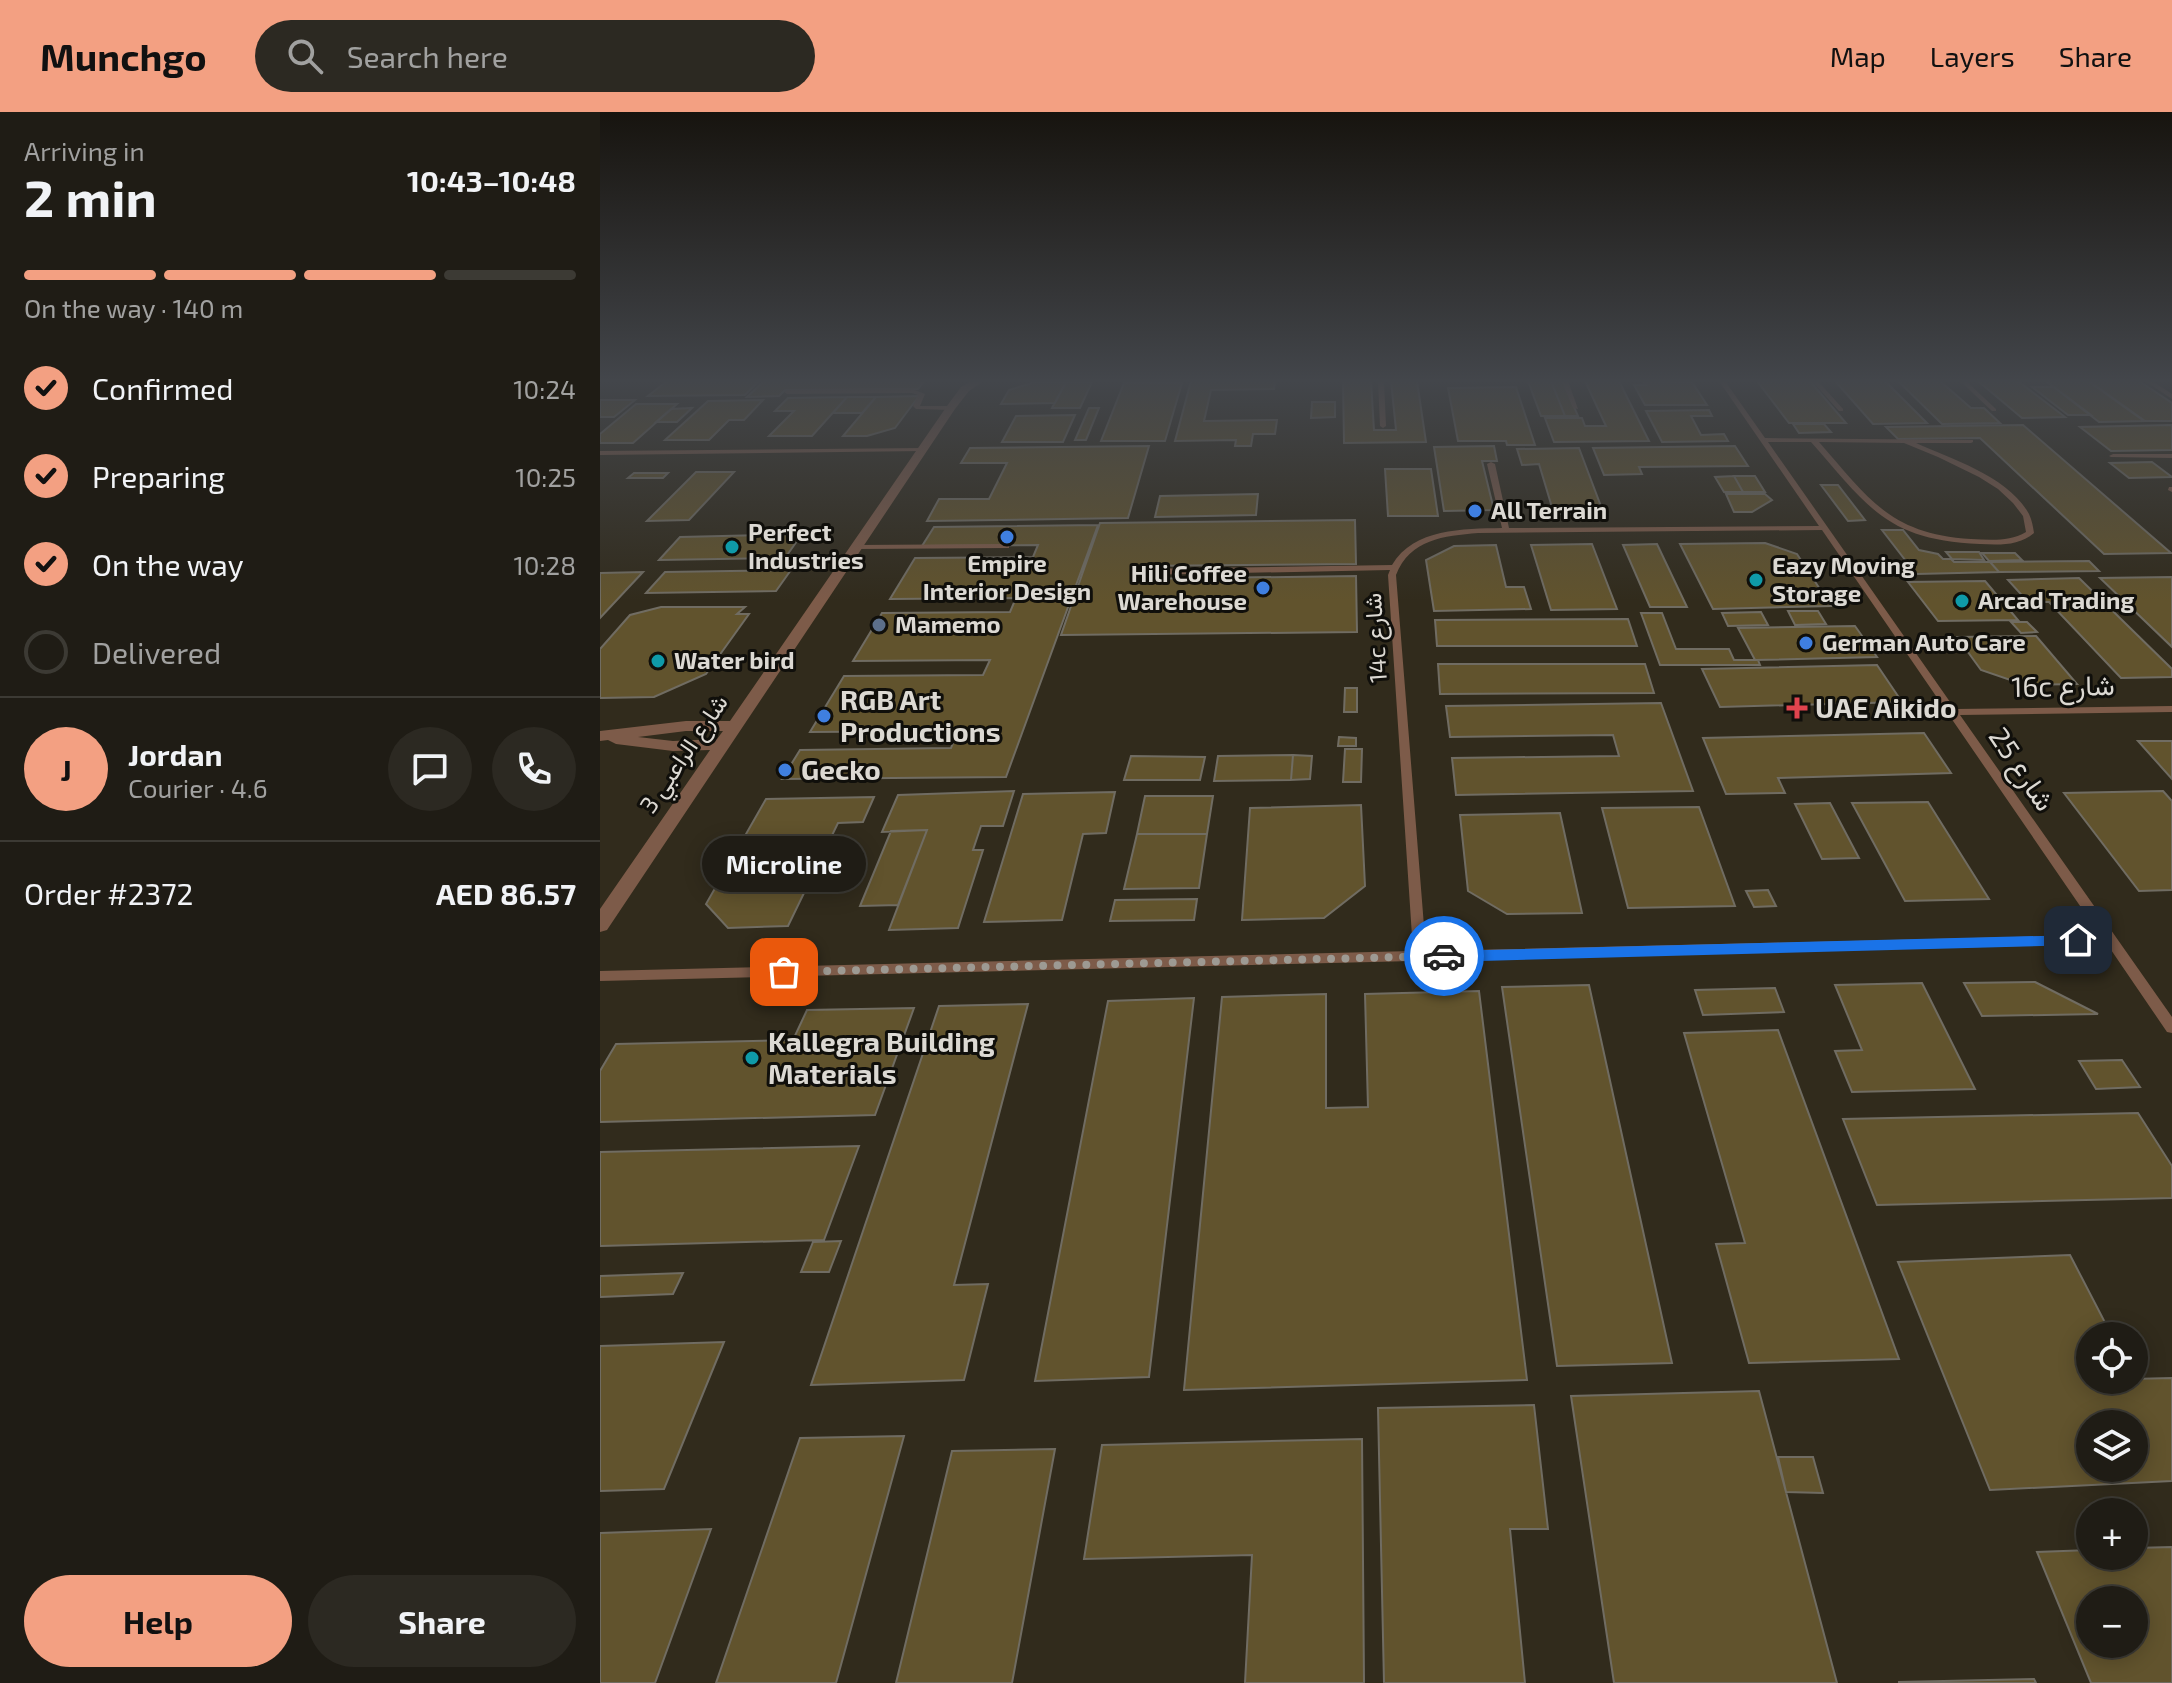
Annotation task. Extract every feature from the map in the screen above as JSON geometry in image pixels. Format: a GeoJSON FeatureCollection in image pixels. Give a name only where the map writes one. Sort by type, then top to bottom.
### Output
{"type":"FeatureCollection","features":[{"type":"Feature","properties":{"kind":"street","name":"شارع الراعبي 3"},"geometry":{"type":"LineString","coordinates":[[600,925],[919,454]]}},
{"type":"Feature","properties":{"kind":"street"},"geometry":{"type":"LineString","coordinates":[[602,736],[686,726],[734,726]]}},
{"type":"Feature","properties":{"kind":"street"},"geometry":{"type":"LineString","coordinates":[[602,736],[650,745],[722,744]]}},
{"type":"Feature","properties":{"kind":"lane","name":"شارع 25"},"geometry":{"type":"LineString","coordinates":[[1773,454],[2172,1028]]}},
{"type":"Feature","properties":{"kind":"lane"},"geometry":{"type":"LineString","coordinates":[[1826,454],[1876,510],[1900,527],[1926,537],[1955,542],[2010,541],[2030,533],[2023,509],[2008,492],[1933,454]]}},
{"type":"Feature","properties":{"kind":"lane"},"geometry":{"type":"LineString","coordinates":[[2113,456],[2172,456]]}},
{"type":"Feature","properties":{"kind":"lane"},"geometry":{"type":"LineString","coordinates":[[2159,456],[2172,466]]}},
{"type":"Feature","properties":{"kind":"lane"},"geometry":{"type":"LineString","coordinates":[[1491,464],[1506,531]]}},
{"type":"Feature","properties":{"kind":"lane","name":"14c شارع"},"geometry":{"type":"LineString","coordinates":[[1420,957],[1394,567],[1412,547],[1435,537],[1463,532],[1824,528]]}},
{"type":"Feature","properties":{"kind":"lane"},"geometry":{"type":"LineString","coordinates":[[856,547],[1006,546]]}},
{"type":"Feature","properties":{"kind":"lane"},"geometry":{"type":"LineString","coordinates":[[1140,572],[1394,567]]}},
{"type":"Feature","properties":{"kind":"lane","name":"16c شارع"},"geometry":{"type":"LineString","coordinates":[[1954,712],[2172,709]]}},
{"type":"Feature","properties":{"kind":"lane"},"geometry":{"type":"LineString","coordinates":[[600,976],[2110,939]]}},
{"type":"Feature","properties":{"kind":"shaded area"},"geometry":{"type":"Polygon","coordinates":[[[600,454],[2172,454],[2172,1683],[600,1683],[600,454]]]}},
{"type":"Feature","properties":{"kind":"building"},"geometry":{"type":"Polygon","coordinates":[[[966,454],[1147,454],[1128,518],[927,521],[939,499],[989,499],[1007,463],[961,463],[966,454]]]}},
{"type":"Feature","properties":{"kind":"building"},"geometry":{"type":"Polygon","coordinates":[[[1435,454],[1496,454],[1497,461],[1482,461],[1494,510],[1444,511],[1435,454]]]}},
{"type":"Feature","properties":{"kind":"building"},"geometry":{"type":"Polygon","coordinates":[[[1519,454],[1581,454],[1602,509],[1596,509],[1598,513],[1554,514],[1539,464],[1522,465],[1519,454]]]}},
{"type":"Feature","properties":{"kind":"building"},"geometry":{"type":"Polygon","coordinates":[[[1596,454],[1740,454],[1748,466],[1639,467],[1642,474],[1604,475],[1596,454]]]}},
{"type":"Feature","properties":{"kind":"building"},"geometry":{"type":"Polygon","coordinates":[[[1997,454],[2057,454],[2171,553],[2104,554],[1997,454]]]}},
{"type":"Feature","properties":{"kind":"building"},"geometry":{"type":"Polygon","coordinates":[[[2152,462],[2172,477],[2129,478],[2110,463],[2152,462]]]}},
{"type":"Feature","properties":{"kind":"building"},"geometry":{"type":"Polygon","coordinates":[[[1385,469],[1431,469],[1438,516],[1388,516],[1385,469]]]}},
{"type":"Feature","properties":{"kind":"building"},"geometry":{"type":"Polygon","coordinates":[[[696,472],[734,472],[689,520],[647,521],[696,472]]]}},
{"type":"Feature","properties":{"kind":"building"},"geometry":{"type":"Polygon","coordinates":[[[634,473],[668,473],[663,478],[628,478],[634,473]]]}},
{"type":"Feature","properties":{"kind":"building"},"geometry":{"type":"Polygon","coordinates":[[[1734,476],[1755,476],[1765,492],[1743,492],[1734,476]]]}},
{"type":"Feature","properties":{"kind":"building"},"geometry":{"type":"Polygon","coordinates":[[[1734,476],[1743,492],[1724,492],[1715,477],[1734,476]]]}},
{"type":"Feature","properties":{"kind":"building"},"geometry":{"type":"Polygon","coordinates":[[[1821,485],[1838,485],[1865,520],[1848,521],[1821,485]]]}},
{"type":"Feature","properties":{"kind":"building"},"geometry":{"type":"Polygon","coordinates":[[[1258,494],[1256,515],[1155,517],[1160,496],[1258,494]]]}},
{"type":"Feature","properties":{"kind":"building"},"geometry":{"type":"Polygon","coordinates":[[[1726,494],[1765,494],[1772,500],[1752,512],[1734,512],[1726,494]]]}},
{"type":"Feature","properties":{"kind":"building"},"geometry":{"type":"Polygon","coordinates":[[[1355,520],[1356,564],[1134,566],[1131,579],[1356,576],[1357,632],[1061,635],[1100,523],[1355,520]]]}},
{"type":"Feature","properties":{"kind":"building"},"geometry":{"type":"Polygon","coordinates":[[[1098,525],[1006,777],[782,779],[800,750],[951,748],[958,731],[810,732],[844,676],[983,675],[990,660],[853,661],[882,613],[1010,612],[1016,598],[890,599],[915,558],[1033,557],[1038,545],[922,546],[934,527],[1098,525]]]}},
{"type":"Feature","properties":{"kind":"building"},"geometry":{"type":"Polygon","coordinates":[[[1882,530],[1903,530],[1919,550],[1954,562],[1990,562],[1999,572],[1916,574],[1882,530]]]}},
{"type":"Feature","properties":{"kind":"building","name":"Perfect Industries"},"geometry":{"type":"Polygon","coordinates":[[[802,534],[785,558],[659,560],[680,537],[802,534]]]}},
{"type":"Feature","properties":{"kind":"building","name":"Eazy Moving Storage"},"geometry":{"type":"Polygon","coordinates":[[[1765,543],[1797,554],[1831,606],[1713,609],[1680,544],[1765,543]]]}},
{"type":"Feature","properties":{"kind":"building"},"geometry":{"type":"Polygon","coordinates":[[[1592,544],[1617,609],[1551,610],[1531,545],[1592,544]]]}},
{"type":"Feature","properties":{"kind":"building"},"geometry":{"type":"Polygon","coordinates":[[[1657,544],[1687,607],[1650,607],[1623,545],[1657,544]]]}},
{"type":"Feature","properties":{"kind":"building"},"geometry":{"type":"Polygon","coordinates":[[[1496,545],[1506,587],[1524,587],[1531,609],[1434,611],[1426,560],[1454,546],[1496,545]]]}},
{"type":"Feature","properties":{"kind":"building"},"geometry":{"type":"Polygon","coordinates":[[[1946,552],[1979,552],[1984,560],[1952,559],[1946,552]]]}},
{"type":"Feature","properties":{"kind":"building"},"geometry":{"type":"Polygon","coordinates":[[[1982,553],[2015,553],[2022,560],[1989,561],[1982,553]]]}},
{"type":"Feature","properties":{"kind":"building"},"geometry":{"type":"Polygon","coordinates":[[[2089,561],[2099,571],[1999,572],[1990,562],[2089,561]]]}},
{"type":"Feature","properties":{"kind":"building"},"geometry":{"type":"Polygon","coordinates":[[[791,570],[776,591],[646,593],[665,572],[791,570]]]}},
{"type":"Feature","properties":{"kind":"building"},"geometry":{"type":"Polygon","coordinates":[[[643,572],[600,618],[600,573],[643,572]]]}},
{"type":"Feature","properties":{"kind":"building"},"geometry":{"type":"Polygon","coordinates":[[[2172,577],[2172,647],[2100,578],[2172,577]]]}},
{"type":"Feature","properties":{"kind":"building"},"geometry":{"type":"Polygon","coordinates":[[[2079,578],[2172,669],[2172,677],[2121,678],[2049,602],[2028,602],[2008,580],[2079,578]]]}},
{"type":"Feature","properties":{"kind":"building","name":"Arcad Trading"},"geometry":{"type":"Polygon","coordinates":[[[1985,581],[2018,620],[1938,621],[1908,582],[1985,581]]]}},
{"type":"Feature","properties":{"kind":"building","name":"Water bird"},"geometry":{"type":"Polygon","coordinates":[[[661,607],[745,607],[737,614],[749,614],[706,674],[654,697],[600,698],[600,649],[630,615],[661,607]]]}},
{"type":"Feature","properties":{"kind":"building"},"geometry":{"type":"Polygon","coordinates":[[[1788,611],[1818,611],[1826,624],[1795,625],[1788,611]]]}},
{"type":"Feature","properties":{"kind":"building"},"geometry":{"type":"Polygon","coordinates":[[[1761,612],[1768,625],[1728,626],[1722,613],[1761,612]]]}},
{"type":"Feature","properties":{"kind":"building"},"geometry":{"type":"Polygon","coordinates":[[[1641,613],[1662,613],[1676,649],[1729,649],[1734,660],[1758,660],[1760,665],[1660,665],[1641,613]]]}},
{"type":"Feature","properties":{"kind":"building"},"geometry":{"type":"Polygon","coordinates":[[[1628,619],[1637,646],[1437,646],[1435,620],[1628,619]]]}},
{"type":"Feature","properties":{"kind":"building"},"geometry":{"type":"Polygon","coordinates":[[[2011,622],[2027,622],[2037,632],[2021,633],[2011,622]]]}},
{"type":"Feature","properties":{"kind":"building","name":"German Auto Care"},"geometry":{"type":"Polygon","coordinates":[[[1855,626],[1877,657],[1755,660],[1738,628],[1855,626]]]}},
{"type":"Feature","properties":{"kind":"building"},"geometry":{"type":"Polygon","coordinates":[[[2036,636],[2077,684],[2025,685],[1981,670],[1957,637],[2036,636]]]}},
{"type":"Feature","properties":{"kind":"building"},"geometry":{"type":"Polygon","coordinates":[[[1438,664],[1645,664],[1654,693],[1440,694],[1438,664]]]}},
{"type":"Feature","properties":{"kind":"building"},"geometry":{"type":"Polygon","coordinates":[[[1877,665],[1902,702],[1720,707],[1702,669],[1877,665]]]}},
{"type":"Feature","properties":{"kind":"building"},"geometry":{"type":"Polygon","coordinates":[[[1345,688],[1357,688],[1357,712],[1344,712],[1345,688]]]}},
{"type":"Feature","properties":{"kind":"building"},"geometry":{"type":"Polygon","coordinates":[[[1661,703],[1693,791],[1456,795],[1452,758],[1619,756],[1613,735],[1450,737],[1446,706],[1661,703]]]}},
{"type":"Feature","properties":{"kind":"building"},"geometry":{"type":"Polygon","coordinates":[[[1924,733],[1951,773],[1778,778],[1785,793],[1726,794],[1703,738],[1924,733]]]}},
{"type":"Feature","properties":{"kind":"building"},"geometry":{"type":"Polygon","coordinates":[[[1339,737],[1356,738],[1356,746],[1338,746],[1339,737]]]}},
{"type":"Feature","properties":{"kind":"building"},"geometry":{"type":"Polygon","coordinates":[[[2138,741],[2172,741],[2172,779],[2138,741]]]}},
{"type":"Feature","properties":{"kind":"building"},"geometry":{"type":"Polygon","coordinates":[[[1345,749],[1362,749],[1361,782],[1343,782],[1345,749]]]}},
{"type":"Feature","properties":{"kind":"building"},"geometry":{"type":"Polygon","coordinates":[[[1293,755],[1312,756],[1310,779],[1291,780],[1293,755]]]}},
{"type":"Feature","properties":{"kind":"building"},"geometry":{"type":"Polygon","coordinates":[[[1293,755],[1291,780],[1214,781],[1218,756],[1293,755]]]}},
{"type":"Feature","properties":{"kind":"building"},"geometry":{"type":"Polygon","coordinates":[[[1131,756],[1205,757],[1200,780],[1124,780],[1131,756]]]}},
{"type":"Feature","properties":{"kind":"building"},"geometry":{"type":"Polygon","coordinates":[[[1014,791],[1003,826],[981,826],[973,850],[983,850],[958,928],[889,930],[927,830],[882,832],[898,795],[1014,791]]]}},
{"type":"Feature","properties":{"kind":"building"},"geometry":{"type":"Polygon","coordinates":[[[2163,791],[2172,801],[2172,890],[2139,891],[2064,793],[2163,791]]]}},
{"type":"Feature","properties":{"kind":"building"},"geometry":{"type":"Polygon","coordinates":[[[1115,792],[1106,833],[1083,834],[1062,920],[984,922],[1023,794],[1115,792]]]}},
{"type":"Feature","properties":{"kind":"building"},"geometry":{"type":"Polygon","coordinates":[[[1145,796],[1213,796],[1207,834],[1137,834],[1145,796]]]}},
{"type":"Feature","properties":{"kind":"building"},"geometry":{"type":"Polygon","coordinates":[[[874,797],[863,822],[838,823],[788,926],[728,928],[706,904],[766,799],[874,797]]]}},
{"type":"Feature","properties":{"kind":"building"},"geometry":{"type":"Polygon","coordinates":[[[1928,802],[1989,899],[1905,901],[1852,803],[1928,802]]]}},
{"type":"Feature","properties":{"kind":"building"},"geometry":{"type":"Polygon","coordinates":[[[1830,803],[1859,858],[1822,859],[1795,804],[1830,803]]]}},
{"type":"Feature","properties":{"kind":"building"},"geometry":{"type":"Polygon","coordinates":[[[1361,805],[1365,886],[1324,918],[1242,920],[1250,808],[1361,805]]]}},
{"type":"Feature","properties":{"kind":"building"},"geometry":{"type":"Polygon","coordinates":[[[1699,807],[1735,906],[1628,908],[1602,808],[1699,807]]]}},
{"type":"Feature","properties":{"kind":"building"},"geometry":{"type":"Polygon","coordinates":[[[1560,813],[1582,913],[1507,914],[1468,891],[1460,815],[1560,813]]]}},
{"type":"Feature","properties":{"kind":"building"},"geometry":{"type":"Polygon","coordinates":[[[927,830],[898,905],[860,906],[891,831],[927,830]]]}},
{"type":"Feature","properties":{"kind":"building"},"geometry":{"type":"Polygon","coordinates":[[[1137,834],[1207,834],[1199,888],[1124,889],[1137,834]]]}},
{"type":"Feature","properties":{"kind":"building"},"geometry":{"type":"Polygon","coordinates":[[[1768,890],[1776,906],[1754,907],[1746,891],[1768,890]]]}},
{"type":"Feature","properties":{"kind":"building"},"geometry":{"type":"Polygon","coordinates":[[[1197,899],[1194,920],[1110,921],[1115,900],[1197,899]]]}},
{"type":"Feature","properties":{"kind":"building"},"geometry":{"type":"Polygon","coordinates":[[[2035,982],[2098,1014],[1982,1016],[1964,983],[2035,982]]]}},
{"type":"Feature","properties":{"kind":"building"},"geometry":{"type":"Polygon","coordinates":[[[1922,983],[1975,1089],[1852,1092],[1835,1051],[1862,1050],[1835,985],[1922,983]]]}},
{"type":"Feature","properties":{"kind":"building"},"geometry":{"type":"Polygon","coordinates":[[[1589,985],[1672,1363],[1557,1366],[1502,987],[1589,985]]]}},
{"type":"Feature","properties":{"kind":"building"},"geometry":{"type":"Polygon","coordinates":[[[1775,988],[1784,1012],[1703,1015],[1695,990],[1775,988]]]}},
{"type":"Feature","properties":{"kind":"building"},"geometry":{"type":"Polygon","coordinates":[[[1479,991],[1527,1380],[1184,1390],[1222,997],[1326,994],[1326,1108],[1368,1107],[1365,994],[1479,991]]]}},
{"type":"Feature","properties":{"kind":"building"},"geometry":{"type":"Polygon","coordinates":[[[1194,998],[1149,1377],[1035,1381],[1108,1001],[1194,998]]]}},
{"type":"Feature","properties":{"kind":"building"},"geometry":{"type":"Polygon","coordinates":[[[1028,1004],[954,1285],[988,1284],[964,1380],[811,1385],[939,1006],[1028,1004]]]}},
{"type":"Feature","properties":{"kind":"building","name":"Kallegra Building Materials"},"geometry":{"type":"Polygon","coordinates":[[[914,1008],[875,1115],[600,1122],[600,1071],[616,1044],[793,1040],[807,1010],[914,1008]]]}},
{"type":"Feature","properties":{"kind":"building"},"geometry":{"type":"Polygon","coordinates":[[[1778,1030],[1899,1359],[1749,1363],[1716,1244],[1745,1243],[1684,1033],[1778,1030]]]}},
{"type":"Feature","properties":{"kind":"building"},"geometry":{"type":"Polygon","coordinates":[[[2122,1060],[2140,1087],[2096,1089],[2079,1061],[2122,1060]]]}},
{"type":"Feature","properties":{"kind":"building"},"geometry":{"type":"Polygon","coordinates":[[[2138,1113],[2172,1166],[2172,1198],[1877,1205],[1843,1119],[2138,1113]]]}},
{"type":"Feature","properties":{"kind":"building"},"geometry":{"type":"Polygon","coordinates":[[[859,1146],[824,1240],[600,1246],[600,1152],[859,1146]]]}},
{"type":"Feature","properties":{"kind":"building"},"geometry":{"type":"Polygon","coordinates":[[[841,1241],[829,1272],[801,1272],[813,1242],[841,1241]]]}},
{"type":"Feature","properties":{"kind":"building"},"geometry":{"type":"Polygon","coordinates":[[[2070,1255],[2105,1322],[2076,1322],[2076,1394],[2148,1394],[2148,1379],[2172,1378],[2172,1481],[1990,1490],[1898,1262],[2070,1255]]]}},
{"type":"Feature","properties":{"kind":"building"},"geometry":{"type":"Polygon","coordinates":[[[683,1273],[673,1294],[600,1297],[600,1276],[683,1273]]]}},
{"type":"Feature","properties":{"kind":"building"},"geometry":{"type":"Polygon","coordinates":[[[724,1342],[664,1489],[600,1491],[600,1346],[724,1342]]]}},
{"type":"Feature","properties":{"kind":"building"},"geometry":{"type":"Polygon","coordinates":[[[1759,1391],[1837,1683],[1614,1683],[1571,1396],[1759,1391]]]}},
{"type":"Feature","properties":{"kind":"building"},"geometry":{"type":"Polygon","coordinates":[[[1534,1405],[1548,1529],[1510,1529],[1525,1683],[1384,1683],[1378,1408],[1534,1405]]]}},
{"type":"Feature","properties":{"kind":"building"},"geometry":{"type":"Polygon","coordinates":[[[904,1436],[836,1683],[716,1683],[800,1438],[904,1436]]]}},
{"type":"Feature","properties":{"kind":"building"},"geometry":{"type":"Polygon","coordinates":[[[1362,1439],[1364,1683],[1245,1683],[1252,1555],[1084,1559],[1102,1445],[1362,1439]]]}},
{"type":"Feature","properties":{"kind":"building"},"geometry":{"type":"Polygon","coordinates":[[[1055,1449],[1012,1683],[896,1683],[952,1451],[1055,1449]]]}},
{"type":"Feature","properties":{"kind":"building"},"geometry":{"type":"Polygon","coordinates":[[[1778,1457],[1813,1457],[1823,1493],[1786,1492],[1778,1457]]]}},
{"type":"Feature","properties":{"kind":"building"},"geometry":{"type":"Polygon","coordinates":[[[711,1529],[655,1683],[600,1683],[600,1533],[711,1529]]]}},
{"type":"Feature","properties":{"kind":"building"},"geometry":{"type":"Polygon","coordinates":[[[2172,1547],[2172,1683],[2091,1683],[2081,1658],[2148,1658],[2148,1586],[2076,1586],[2076,1647],[2037,1552],[2076,1551],[2076,1570],[2148,1570],[2148,1548],[2172,1547]]]}},
{"type":"Feature","properties":{"kind":"building"},"geometry":{"type":"Polygon","coordinates":[[[2034,1679],[2036,1683],[1898,1682],[2034,1679]]]}},
{"type":"Feature","properties":{"kind":"way so far"},"geometry":{"type":"LineString","coordinates":[[784,972],[1444,956]]}},
{"type":"Feature","properties":{"kind":"place","name":"All Terrain"},"geometry":{"type":"Point","coordinates":[1475,511]}},
{"type":"Feature","properties":{"kind":"place","name":"Empire Interior Design"},"geometry":{"type":"Point","coordinates":[1007,537]}},
{"type":"Feature","properties":{"kind":"place","name":"Perfect Industries"},"geometry":{"type":"Point","coordinates":[732,547]}},
{"type":"Feature","properties":{"kind":"place","name":"Eazy Moving Storage"},"geometry":{"type":"Point","coordinates":[1756,580]}},
{"type":"Feature","properties":{"kind":"place","name":"Hili Coffee Warehouse"},"geometry":{"type":"Point","coordinates":[1263,588]}},
{"type":"Feature","properties":{"kind":"place","name":"Arcad Trading"},"geometry":{"type":"Point","coordinates":[1962,601]}},
{"type":"Feature","properties":{"kind":"place","name":"Mamemo"},"geometry":{"type":"Point","coordinates":[879,625]}},
{"type":"Feature","properties":{"kind":"place","name":"German Auto Care"},"geometry":{"type":"Point","coordinates":[1806,643]}},
{"type":"Feature","properties":{"kind":"place","name":"Water bird"},"geometry":{"type":"Point","coordinates":[658,661]}},
{"type":"Feature","properties":{"kind":"place","name":"UAE Aikido"},"geometry":{"type":"Point","coordinates":[1797,708]}},
{"type":"Feature","properties":{"kind":"place","name":"RGB Art Productions"},"geometry":{"type":"Point","coordinates":[824,716]}},
{"type":"Feature","properties":{"kind":"place","name":"Gecko"},"geometry":{"type":"Point","coordinates":[785,770]}},
{"type":"Feature","properties":{"kind":"place","name":"Microline"},"geometry":{"type":"Point","coordinates":[784,972]}},
{"type":"Feature","properties":{"kind":"place","name":"Kallegra Building Materials"},"geometry":{"type":"Point","coordinates":[752,1058]}},
{"type":"Feature","properties":{"kind":"route"},"geometry":{"type":"LineString","coordinates":[[1444,956],[2078,940]]}}]}
